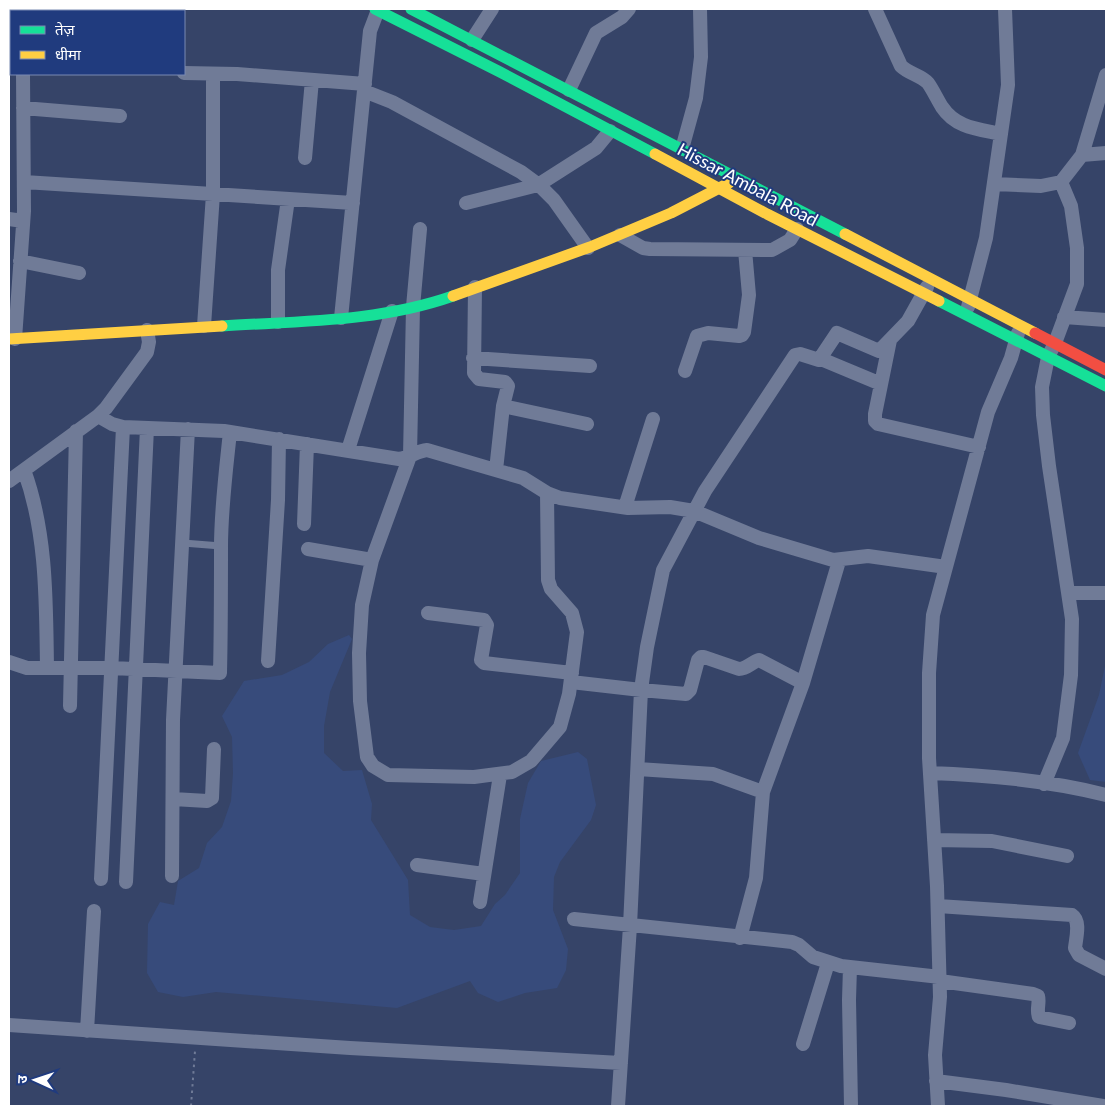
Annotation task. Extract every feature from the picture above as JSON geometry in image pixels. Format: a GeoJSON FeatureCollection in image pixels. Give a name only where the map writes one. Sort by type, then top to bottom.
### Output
{"type":"FeatureCollection","features":[{"type":"Feature","properties":{"kind":"main road","name":"Hissar Ambala Road"},"geometry":{"type":"LineString","coordinates":[[377,9],[500,72],[717,188],[1106,386]]}},
{"type":"Feature","properties":{"kind":"main road","name":"Hissar Ambala Road"},"geometry":{"type":"LineString","coordinates":[[411,9],[1106,370]]}},
{"type":"Feature","properties":{"kind":"main road"},"geometry":{"type":"LineString","coordinates":[[12,339],[365,317],[426,305],[588,248],[671,213],[717,188],[740,179]]}},
{"type":"Feature","properties":{"kind":"street"},"geometry":{"type":"LineString","coordinates":[[341,318],[370,31],[377,9]]}},
{"type":"Feature","properties":{"kind":"street"},"geometry":{"type":"LineString","coordinates":[[472,40],[492,9]]}},
{"type":"Feature","properties":{"kind":"street"},"geometry":{"type":"LineString","coordinates":[[569,90],[596,33],[622,17],[629,9]]}},
{"type":"Feature","properties":{"kind":"street"},"geometry":{"type":"LineString","coordinates":[[682,149],[696,98],[701,57],[700,9]]}},
{"type":"Feature","properties":{"kind":"street"},"geometry":{"type":"LineString","coordinates":[[875,9],[901,66],[906,71],[926,82],[944,109],[958,123],[965,127],[1001,134]]}},
{"type":"Feature","properties":{"kind":"street"},"geometry":{"type":"LineString","coordinates":[[966,315],[986,238],[1008,85],[1005,9]]}},
{"type":"Feature","properties":{"kind":"street"},"geometry":{"type":"LineString","coordinates":[[185,73],[312,80],[365,88],[521,172],[554,200],[588,248]]}},
{"type":"Feature","properties":{"kind":"street"},"geometry":{"type":"LineString","coordinates":[[204,326],[213,194],[213,74]]}},
{"type":"Feature","properties":{"kind":"street"},"geometry":{"type":"LineString","coordinates":[[12,339],[13,304],[20,260],[23,220],[23,75]]}},
{"type":"Feature","properties":{"kind":"street"},"geometry":{"type":"LineString","coordinates":[[994,184],[1041,186],[1061,182],[1082,154],[1106,75]]}},
{"type":"Feature","properties":{"kind":"street"},"geometry":{"type":"LineString","coordinates":[[305,158],[312,80]]}},
{"type":"Feature","properties":{"kind":"street"},"geometry":{"type":"LineString","coordinates":[[23,108],[120,116]]}},
{"type":"Feature","properties":{"kind":"street"},"geometry":{"type":"LineString","coordinates":[[466,203],[538,185],[596,148],[610,130]]}},
{"type":"Feature","properties":{"kind":"street"},"geometry":{"type":"LineString","coordinates":[[9,134],[23,135]]}},
{"type":"Feature","properties":{"kind":"street"},"geometry":{"type":"LineString","coordinates":[[1082,154],[1106,153]]}},
{"type":"Feature","properties":{"kind":"street"},"geometry":{"type":"LineString","coordinates":[[24,182],[353,203]]}},
{"type":"Feature","properties":{"kind":"street"},"geometry":{"type":"LineString","coordinates":[[1044,784],[1063,738],[1071,675],[1072,620],[1043,415],[1042,387],[1048,356],[1055,343],[1077,284],[1077,248],[1071,206],[1061,182]]}},
{"type":"Feature","properties":{"kind":"street"},"geometry":{"type":"LineString","coordinates":[[278,322],[278,270],[288,199]]}},
{"type":"Feature","properties":{"kind":"street"},"geometry":{"type":"LineString","coordinates":[[9,219],[23,220]]}},
{"type":"Feature","properties":{"kind":"street"},"geometry":{"type":"LineString","coordinates":[[420,229],[413,307],[410,456],[372,560],[362,605],[359,653],[360,702],[367,757],[373,766],[388,775],[474,777],[512,772],[532,761],[560,727],[569,694],[578,632],[572,613],[551,589],[548,580],[547,493]]}},
{"type":"Feature","properties":{"kind":"street"},"geometry":{"type":"LineString","coordinates":[[620,235],[642,248],[650,249],[772,250],[790,240],[797,229]]}},
{"type":"Feature","properties":{"kind":"street"},"geometry":{"type":"LineString","coordinates":[[685,370],[697,336],[708,333],[739,336],[744,332],[749,295],[745,250]]}},
{"type":"Feature","properties":{"kind":"street"},"geometry":{"type":"LineString","coordinates":[[20,260],[79,273]]}},
{"type":"Feature","properties":{"kind":"street"},"geometry":{"type":"LineString","coordinates":[[821,359],[837,333],[879,350],[908,322],[932,278]]}},
{"type":"Feature","properties":{"kind":"street"},"geometry":{"type":"LineString","coordinates":[[475,287],[474,374],[476,378],[507,384],[496,470]]}},
{"type":"Feature","properties":{"kind":"street"},"geometry":{"type":"LineString","coordinates":[[348,450],[392,311]]}},
{"type":"Feature","properties":{"kind":"street"},"geometry":{"type":"LineString","coordinates":[[1064,317],[1106,320]]}},
{"type":"Feature","properties":{"kind":"street"},"geometry":{"type":"LineString","coordinates":[[938,1106],[935,1055],[940,979],[938,906],[930,774],[929,673],[933,615],[988,412],[1011,358],[1020,324]]}},
{"type":"Feature","properties":{"kind":"street"},"geometry":{"type":"LineString","coordinates":[[9,481],[98,416],[147,352],[149,342],[146,330]]}},
{"type":"Feature","properties":{"kind":"street"},"geometry":{"type":"LineString","coordinates":[[890,340],[875,414],[878,424],[979,447]]}},
{"type":"Feature","properties":{"kind":"street"},"geometry":{"type":"LineString","coordinates":[[618,1106],[630,926],[640,690],[647,647],[664,570],[694,511],[795,354],[816,360],[821,359],[881,384]]}},
{"type":"Feature","properties":{"kind":"street"},"geometry":{"type":"LineString","coordinates":[[474,358],[590,366]]}},
{"type":"Feature","properties":{"kind":"street"},"geometry":{"type":"LineString","coordinates":[[503,406],[587,424]]}},
{"type":"Feature","properties":{"kind":"street"},"geometry":{"type":"LineString","coordinates":[[98,416],[112,424],[123,427],[230,432],[399,458],[427,450],[523,478],[547,493],[570,500],[625,507],[670,507],[694,511],[759,538],[839,561],[868,556],[946,566]]}},
{"type":"Feature","properties":{"kind":"street"},"geometry":{"type":"LineString","coordinates":[[625,507],[653,419]]}},
{"type":"Feature","properties":{"kind":"street"},"geometry":{"type":"LineString","coordinates":[[101,879],[123,427]]}},
{"type":"Feature","properties":{"kind":"street"},"geometry":{"type":"LineString","coordinates":[[126,882],[147,428]]}},
{"type":"Feature","properties":{"kind":"street"},"geometry":{"type":"LineString","coordinates":[[172,876],[173,720],[188,429]]}},
{"type":"Feature","properties":{"kind":"street"},"geometry":{"type":"LineString","coordinates":[[70,706],[76,431]]}},
{"type":"Feature","properties":{"kind":"street"},"geometry":{"type":"LineString","coordinates":[[9,662],[27,668],[112,668],[220,673],[221,546],[230,432]]}},
{"type":"Feature","properties":{"kind":"street"},"geometry":{"type":"LineString","coordinates":[[268,660],[278,500],[279,439]]}},
{"type":"Feature","properties":{"kind":"street"},"geometry":{"type":"LineString","coordinates":[[304,524],[307,444]]}},
{"type":"Feature","properties":{"kind":"street"},"geometry":{"type":"LineString","coordinates":[[24,470],[30,486],[42,547],[46,600],[47,668]]}},
{"type":"Feature","properties":{"kind":"street"},"geometry":{"type":"LineString","coordinates":[[308,548],[372,560]]}},
{"type":"Feature","properties":{"kind":"street"},"geometry":{"type":"LineString","coordinates":[[740,938],[756,878],[763,792],[803,683],[839,561]]}},
{"type":"Feature","properties":{"kind":"street"},"geometry":{"type":"LineString","coordinates":[[1068,593],[1106,593]]}},
{"type":"Feature","properties":{"kind":"street"},"geometry":{"type":"LineString","coordinates":[[428,614],[484,620],[486,622],[481,660],[488,665],[572,677],[640,690],[686,694],[690,690],[698,660],[701,657],[739,669],[745,669],[759,660],[803,683]]}},
{"type":"Feature","properties":{"kind":"street"},"geometry":{"type":"LineString","coordinates":[[173,799],[207,801],[212,798],[214,749]]}},
{"type":"Feature","properties":{"kind":"street"},"geometry":{"type":"LineString","coordinates":[[638,768],[713,774],[763,792]]}},
{"type":"Feature","properties":{"kind":"street"},"geometry":{"type":"LineString","coordinates":[[480,902],[500,774]]}},
{"type":"Feature","properties":{"kind":"street"},"geometry":{"type":"LineString","coordinates":[[930,774],[966,774],[1080,788],[1106,795]]}},
{"type":"Feature","properties":{"kind":"street"},"geometry":{"type":"LineString","coordinates":[[934,840],[992,841],[1067,856]]}},
{"type":"Feature","properties":{"kind":"street"},"geometry":{"type":"LineString","coordinates":[[417,865],[484,874]]}},
{"type":"Feature","properties":{"kind":"street"},"geometry":{"type":"LineString","coordinates":[[938,906],[1072,914],[1076,917],[1077,922],[1075,948],[1078,955],[1106,969]]}},
{"type":"Feature","properties":{"kind":"street"},"geometry":{"type":"LineString","coordinates":[[87,1031],[94,911]]}},
{"type":"Feature","properties":{"kind":"street"},"geometry":{"type":"LineString","coordinates":[[574,919],[792,942],[799,945],[812,956],[828,963],[1033,994],[1038,996],[1037,1012],[1039,1017],[1069,1023]]}},
{"type":"Feature","properties":{"kind":"street"},"geometry":{"type":"LineString","coordinates":[[803,1044],[828,963]]}},
{"type":"Feature","properties":{"kind":"street"},"geometry":{"type":"LineString","coordinates":[[850,967],[851,1106]]}},
{"type":"Feature","properties":{"kind":"street"},"geometry":{"type":"LineString","coordinates":[[9,1024],[196,1038],[621,1063]]}},
{"type":"Feature","properties":{"kind":"street"},"geometry":{"type":"LineString","coordinates":[[936,1081],[1103,1106]]}},
{"type":"Feature","properties":{"kind":"lane"},"geometry":{"type":"LineString","coordinates":[[183,543],[221,546]]}},
{"type":"Feature","properties":{"kind":"path"},"geometry":{"type":"LineString","coordinates":[[192,1106],[196,1038]]}},
{"type":"Feature","properties":{"kind":"water"},"geometry":{"type":"Polygon","coordinates":[[[349,635],[352,639],[330,692],[324,726],[324,753],[343,771],[362,770],[372,804],[371,820],[408,880],[410,915],[430,927],[454,930],[481,926],[495,904],[505,895],[520,873],[520,819],[528,783],[541,761],[578,752],[587,759],[596,805],[591,820],[560,862],[554,877],[553,910],[568,949],[566,970],[557,988],[525,993],[498,1002],[478,993],[470,981],[397,1008],[216,992],[183,997],[158,992],[147,973],[148,924],[160,902],[174,905],[178,881],[199,868],[207,843],[222,827],[231,801],[233,773],[232,737],[222,716],[244,681],[282,675],[309,662],[328,644],[349,635]]]}},
{"type":"Feature","properties":{"kind":"water"},"geometry":{"type":"Polygon","coordinates":[[[1106,661],[1106,782],[1090,780],[1078,753],[1099,695],[1106,661]]]}},
{"type":"Feature","properties":{"kind":"traffic: fast"},"geometry":{"type":"LineString","coordinates":[[375,9],[500,72],[655,154]]}},
{"type":"Feature","properties":{"kind":"traffic: fast"},"geometry":{"type":"LineString","coordinates":[[411,9],[845,234]]}},
{"type":"Feature","properties":{"kind":"traffic: fast"},"geometry":{"type":"LineString","coordinates":[[222,326],[368,316],[425,305],[453,296]]}},
{"type":"Feature","properties":{"kind":"traffic: fast"},"geometry":{"type":"LineString","coordinates":[[939,301],[1106,386]]}},
{"type":"Feature","properties":{"kind":"traffic: slow"},"geometry":{"type":"LineString","coordinates":[[655,154],[767,214],[939,301]]}},
{"type":"Feature","properties":{"kind":"traffic: slow"},"geometry":{"type":"LineString","coordinates":[[453,296],[590,247],[671,213],[729,183]]}},
{"type":"Feature","properties":{"kind":"traffic: slow"},"geometry":{"type":"LineString","coordinates":[[845,234],[1035,333]]}},
{"type":"Feature","properties":{"kind":"traffic: slow"},"geometry":{"type":"LineString","coordinates":[[9,339],[222,326]]}},
{"type":"Feature","properties":{"kind":"traffic: jam"},"geometry":{"type":"LineString","coordinates":[[1035,333],[1106,370]]}}]}
